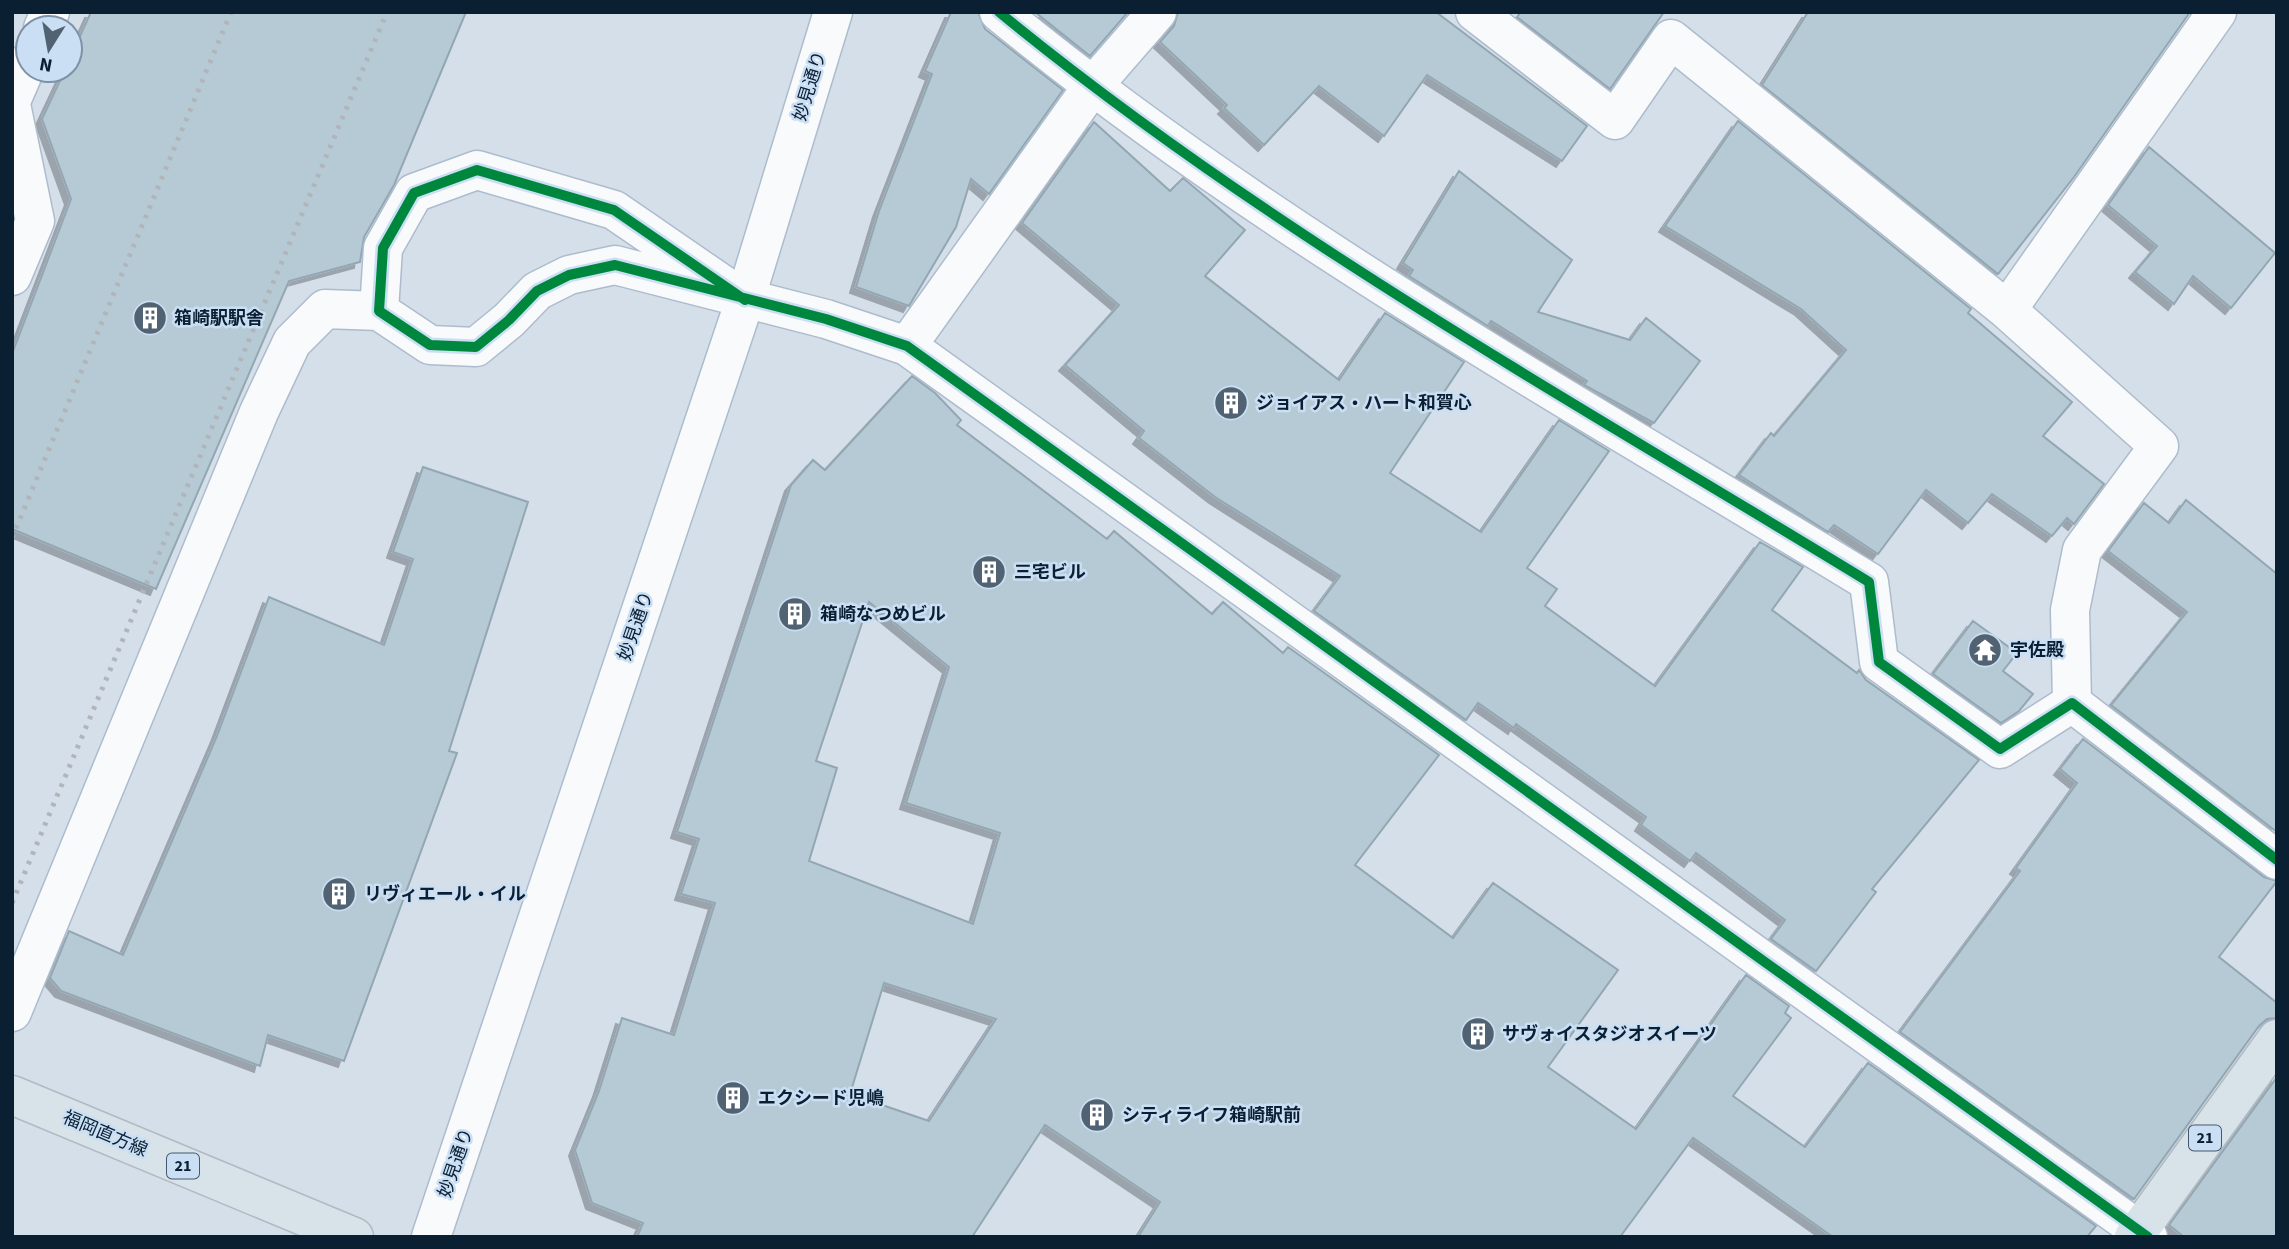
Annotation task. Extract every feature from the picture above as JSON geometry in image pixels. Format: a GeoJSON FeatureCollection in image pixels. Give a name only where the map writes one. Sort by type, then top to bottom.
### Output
{"type":"FeatureCollection","features":[{"type":"Feature","properties":{"kind":"main road","name":"21"},"geometry":{"type":"LineString","coordinates":[[2140,1234],[2277,1039]]}},
{"type":"Feature","properties":{"kind":"main road","name":"福岡直方線"},"geometry":{"type":"LineString","coordinates":[[12,1095],[354,1237]]}},
{"type":"Feature","properties":{"kind":"street","name":"妙見通り"},"geometry":{"type":"LineString","coordinates":[[431,1237],[745,300],[833,12]]}},
{"type":"Feature","properties":{"kind":"street"},"geometry":{"type":"LineString","coordinates":[[999,12],[1091,88],[1310,241],[1869,582],[1879,662],[2000,749],[2072,703]]}},
{"type":"Feature","properties":{"kind":"street"},"geometry":{"type":"LineString","coordinates":[[907,346],[1091,88],[1157,12]]}},
{"type":"Feature","properties":{"kind":"street"},"geometry":{"type":"LineString","coordinates":[[1475,12],[1615,121],[1671,39],[2007,310],[2159,446],[2082,550],[2070,610],[2072,703]]}},
{"type":"Feature","properties":{"kind":"street"},"geometry":{"type":"LineString","coordinates":[[2007,310],[2217,12]]}},
{"type":"Feature","properties":{"kind":"street"},"geometry":{"type":"LineString","coordinates":[[12,109],[35,221],[12,276]]}},
{"type":"Feature","properties":{"kind":"street"},"geometry":{"type":"LineString","coordinates":[[379,311],[383,248],[414,193],[477,170],[614,210],[745,300]]}},
{"type":"Feature","properties":{"kind":"street"},"geometry":{"type":"LineString","coordinates":[[12,1012],[259,412],[292,342],[325,309],[379,311],[430,345],[475,347],[509,320],[537,291],[569,275],[615,265],[825,319],[907,346],[2140,1234]]}},
{"type":"Feature","properties":{"kind":"street"},"geometry":{"type":"LineString","coordinates":[[2072,703],[2277,860]]}},
{"type":"Feature","properties":{"kind":"building","name":"箱崎駅駅舎"},"geometry":{"type":"Polygon","coordinates":[[[91,12],[466,12],[394,185],[364,237],[360,262],[289,281],[156,589],[12,529],[12,354],[71,199],[42,119],[58,84],[84,84],[84,27],[91,12]]]}},
{"type":"Feature","properties":{"kind":"building"},"geometry":{"type":"Polygon","coordinates":[[[951,12],[978,12],[985,29],[1063,90],[989,194],[971,179],[956,227],[909,306],[856,287],[879,211],[932,74],[925,71],[951,12]]]}},
{"type":"Feature","properties":{"kind":"building"},"geometry":{"type":"Polygon","coordinates":[[[1035,12],[1128,12],[1090,56],[1035,12]]]}},
{"type":"Feature","properties":{"kind":"building"},"geometry":{"type":"Polygon","coordinates":[[[1178,12],[1436,12],[1587,126],[1562,161],[1427,75],[1384,136],[1319,86],[1264,145],[1224,108],[1227,105],[1160,42],[1174,26],[1178,12]]]}},
{"type":"Feature","properties":{"kind":"building"},"geometry":{"type":"Polygon","coordinates":[[[1521,12],[1664,12],[1610,89],[1517,17],[1521,12]]]}},
{"type":"Feature","properties":{"kind":"building"},"geometry":{"type":"Polygon","coordinates":[[[1808,12],[2190,12],[2074,177],[1998,274],[1762,85],[1808,12]]]}},
{"type":"Feature","properties":{"kind":"building"},"geometry":{"type":"Polygon","coordinates":[[[1738,121],[1971,309],[1968,313],[2072,402],[2043,436],[2104,484],[2074,524],[2067,518],[2052,536],[1992,494],[1968,523],[1926,490],[1878,554],[1834,525],[1828,532],[1739,475],[1771,433],[1774,436],[1846,350],[1801,309],[1665,226],[1738,121]]]}},
{"type":"Feature","properties":{"kind":"building"},"geometry":{"type":"Polygon","coordinates":[[[1094,122],[1170,191],[1183,178],[1245,230],[1205,276],[1339,380],[1385,313],[1464,362],[1390,473],[1481,532],[1559,420],[1609,451],[1527,568],[1557,589],[1545,606],[1655,686],[1760,542],[1803,567],[1772,610],[1857,673],[1859,670],[1866,680],[1979,760],[1872,889],[1876,892],[1816,971],[1771,939],[1785,920],[1696,853],[1690,861],[1641,825],[1646,817],[1516,724],[1514,728],[1478,703],[1466,720],[1314,611],[1340,576],[1215,497],[1139,438],[1144,431],[1065,365],[1119,305],[1022,223],[1094,122]]]}},
{"type":"Feature","properties":{"kind":"building"},"geometry":{"type":"Polygon","coordinates":[[[2149,147],[2275,253],[2231,308],[2193,276],[2174,304],[2135,272],[2157,246],[2108,205],[2149,147]]]}},
{"type":"Feature","properties":{"kind":"building"},"geometry":{"type":"Polygon","coordinates":[[[1459,171],[1572,260],[1538,312],[1630,340],[1646,318],[1700,361],[1654,423],[1584,385],[1587,381],[1491,321],[1488,326],[1409,276],[1413,270],[1403,263],[1459,171]]]}},
{"type":"Feature","properties":{"kind":"building"},"geometry":{"type":"Polygon","coordinates":[[[912,376],[935,393],[961,420],[957,425],[1107,539],[1114,531],[1212,614],[1223,602],[1283,653],[1288,647],[1439,755],[1355,865],[1453,938],[1493,883],[1618,970],[1548,1067],[1636,1129],[1746,975],[1789,1006],[1785,1013],[1791,1018],[1733,1096],[1805,1147],[1868,1063],[2096,1226],[2087,1237],[1833,1237],[1693,1138],[1620,1237],[1138,1237],[1160,1202],[1045,1125],[972,1237],[637,1237],[643,1223],[592,1203],[575,1150],[599,1091],[622,1018],[674,1035],[715,903],[681,894],[699,839],[677,832],[791,485],[813,460],[825,470],[912,376]],[[869,602],[816,761],[837,768],[809,861],[973,924],[1000,833],[906,803],[949,667],[869,602]],[[884,983],[850,1094],[929,1121],[996,1019],[884,983]]]}},
{"type":"Feature","properties":{"kind":"building"},"geometry":{"type":"Polygon","coordinates":[[[423,467],[528,502],[449,751],[457,753],[344,1061],[268,1035],[260,1066],[61,991],[50,978],[69,931],[123,955],[217,736],[269,597],[384,645],[413,559],[393,552],[423,467]]]}},
{"type":"Feature","properties":{"kind":"building"},"geometry":{"type":"Polygon","coordinates":[[[2186,500],[2277,574],[2277,832],[2111,705],[2187,612],[2108,551],[2144,503],[2169,523],[2186,500]]]}},
{"type":"Feature","properties":{"kind":"building"},"geometry":{"type":"Polygon","coordinates":[[[1973,621],[2017,653],[2003,671],[2033,694],[2019,711],[2001,723],[1933,674],[1973,621]]]}},
{"type":"Feature","properties":{"kind":"building"},"geometry":{"type":"Polygon","coordinates":[[[2083,739],[2264,877],[2277,881],[2219,957],[2277,1003],[2277,1018],[2267,1019],[2259,1026],[2134,1199],[1900,1032],[2020,871],[2016,868],[2077,783],[2060,769],[2083,739]]]}},
{"type":"Feature","properties":{"kind":"building"},"geometry":{"type":"Polygon","coordinates":[[[2277,1077],[2277,1237],[2184,1237],[2169,1225],[2277,1077]]]}},
{"type":"Feature","properties":{"kind":"railway"},"geometry":{"type":"LineString","coordinates":[[12,538],[231,12]]}},
{"type":"Feature","properties":{"kind":"railway"},"geometry":{"type":"LineString","coordinates":[[12,903],[387,12]]}},
{"type":"Feature","properties":{"kind":"cycle path"},"geometry":{"type":"LineString","coordinates":[[999,12],[1101,92],[1314,241],[1534,380],[1869,582],[1879,662],[2000,749],[2072,703],[2277,860]]}},
{"type":"Feature","properties":{"kind":"cycle path"},"geometry":{"type":"LineString","coordinates":[[745,300],[614,210],[477,170],[414,193],[383,248],[379,311],[430,345],[476,347],[509,320],[537,291],[569,275],[615,265],[826,319],[907,346],[2148,1237]]}},
{"type":"Feature","properties":{"kind":"place","name":"箱崎駅駅舎"},"geometry":{"type":"Point","coordinates":[150,318]}},
{"type":"Feature","properties":{"kind":"place","name":"ジョイアス・ハート和賀心"},"geometry":{"type":"Point","coordinates":[1231,403]}},
{"type":"Feature","properties":{"kind":"place","name":"三宅ビル"},"geometry":{"type":"Point","coordinates":[989,572]}},
{"type":"Feature","properties":{"kind":"place","name":"箱崎なつめビル"},"geometry":{"type":"Point","coordinates":[795,614]}},
{"type":"Feature","properties":{"kind":"place","name":"宇佐殿"},"geometry":{"type":"Point","coordinates":[1985,650]}},
{"type":"Feature","properties":{"kind":"place","name":"リヴィエール・イル"},"geometry":{"type":"Point","coordinates":[339,894]}},
{"type":"Feature","properties":{"kind":"place","name":"サヴォイスタジオスイーツ"},"geometry":{"type":"Point","coordinates":[1478,1034]}},
{"type":"Feature","properties":{"kind":"place","name":"エクシード児嶋"},"geometry":{"type":"Point","coordinates":[733,1098]}},
{"type":"Feature","properties":{"kind":"place","name":"シティライフ箱崎駅前"},"geometry":{"type":"Point","coordinates":[1097,1115]}}]}
